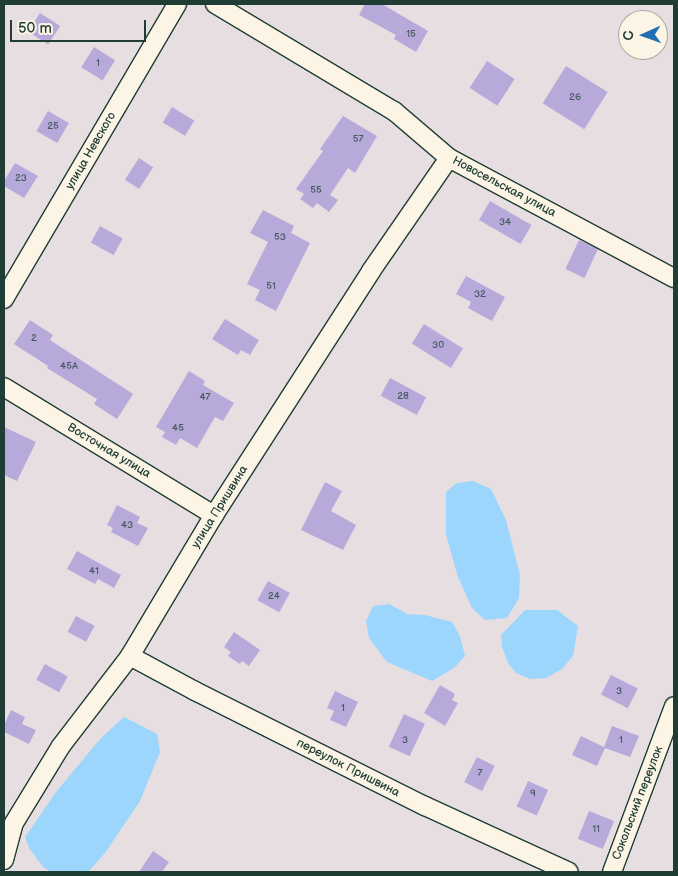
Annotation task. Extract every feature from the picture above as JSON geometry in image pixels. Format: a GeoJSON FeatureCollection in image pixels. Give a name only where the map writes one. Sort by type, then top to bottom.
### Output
{"type":"FeatureCollection","features":[{"type":"Feature","properties":{"kind":"street","name":"улица Невского"},"geometry":{"type":"LineString","coordinates":[[4,299],[177,4]]}},
{"type":"Feature","properties":{"kind":"street","name":"Новосельская улица"},"geometry":{"type":"LineString","coordinates":[[215,4],[394,111],[449,158],[674,278]]}},
{"type":"Feature","properties":{"kind":"street","name":"улица Пришвина"},"geometry":{"type":"LineString","coordinates":[[4,860],[14,823],[61,746],[130,656],[214,515],[371,271],[449,158]]}},
{"type":"Feature","properties":{"kind":"street","name":"Восточная улица"},"geometry":{"type":"LineString","coordinates":[[4,387],[214,515]]}},
{"type":"Feature","properties":{"kind":"street","name":"переулок Пришвина"},"geometry":{"type":"LineString","coordinates":[[130,656],[195,691],[425,806],[569,872]]}},
{"type":"Feature","properties":{"kind":"street","name":"Сокольский переулок"},"geometry":{"type":"LineString","coordinates":[[612,872],[674,706]]}},
{"type":"Feature","properties":{"kind":"water"},"geometry":{"type":"Polygon","coordinates":[[[473,481],[491,489],[506,520],[520,575],[519,598],[507,618],[485,620],[472,608],[458,577],[446,535],[446,492],[457,483],[473,481]]]}},
{"type":"Feature","properties":{"kind":"water"},"geometry":{"type":"Polygon","coordinates":[[[389,604],[407,614],[425,615],[452,622],[460,636],[465,656],[454,668],[432,681],[387,662],[369,638],[366,621],[373,606],[389,604]]]}},
{"type":"Feature","properties":{"kind":"water"},"geometry":{"type":"Polygon","coordinates":[[[525,610],[557,610],[578,626],[573,656],[562,669],[546,678],[530,679],[516,673],[508,663],[502,647],[501,635],[525,610]]]}},
{"type":"Feature","properties":{"kind":"water"},"geometry":{"type":"Polygon","coordinates":[[[124,717],[157,734],[160,752],[140,801],[105,853],[88,872],[51,872],[43,867],[29,848],[25,837],[56,792],[101,738],[124,717]]]}},
{"type":"Feature","properties":{"kind":"building"},"geometry":{"type":"Polygon","coordinates":[[[365,4],[382,4],[428,31],[416,52],[394,39],[396,35],[359,15],[365,4]]]}},
{"type":"Feature","properties":{"kind":"building"},"geometry":{"type":"Polygon","coordinates":[[[40,13],[60,26],[48,45],[28,31],[40,13]]]}},
{"type":"Feature","properties":{"kind":"building"},"geometry":{"type":"Polygon","coordinates":[[[94,47],[115,60],[102,81],[81,67],[94,47]]]}},
{"type":"Feature","properties":{"kind":"building"},"geometry":{"type":"Polygon","coordinates":[[[487,61],[515,79],[497,106],[470,88],[487,61]]]}},
{"type":"Feature","properties":{"kind":"building"},"geometry":{"type":"Polygon","coordinates":[[[566,66],[608,92],[584,129],[543,103],[566,66]]]}},
{"type":"Feature","properties":{"kind":"building"},"geometry":{"type":"Polygon","coordinates":[[[172,107],[194,120],[185,136],[163,122],[172,107]]]}},
{"type":"Feature","properties":{"kind":"building"},"geometry":{"type":"Polygon","coordinates":[[[48,111],[69,123],[57,143],[37,131],[48,111]]]}},
{"type":"Feature","properties":{"kind":"building"},"geometry":{"type":"Polygon","coordinates":[[[343,116],[377,136],[355,173],[348,168],[330,195],[338,200],[329,212],[317,203],[313,208],[300,199],[304,194],[296,189],[323,151],[320,149],[343,116]]]}},
{"type":"Feature","properties":{"kind":"building"},"geometry":{"type":"Polygon","coordinates":[[[139,158],[153,167],[139,189],[125,180],[139,158]]]}},
{"type":"Feature","properties":{"kind":"building"},"geometry":{"type":"Polygon","coordinates":[[[15,163],[38,176],[24,198],[4,186],[4,181],[15,163]]]}},
{"type":"Feature","properties":{"kind":"building"},"geometry":{"type":"Polygon","coordinates":[[[490,201],[532,225],[521,244],[479,220],[490,201]]]}},
{"type":"Feature","properties":{"kind":"building"},"geometry":{"type":"Polygon","coordinates":[[[263,210],[294,226],[291,233],[310,243],[276,311],[255,300],[260,290],[247,284],[268,242],[250,233],[263,210]]]}},
{"type":"Feature","properties":{"kind":"building"},"geometry":{"type":"Polygon","coordinates":[[[100,226],[123,239],[114,255],[91,243],[100,226]]]}},
{"type":"Feature","properties":{"kind":"building"},"geometry":{"type":"Polygon","coordinates":[[[579,240],[598,249],[585,278],[565,269],[579,240]]]}},
{"type":"Feature","properties":{"kind":"building"},"geometry":{"type":"Polygon","coordinates":[[[466,276],[505,297],[492,321],[468,308],[471,302],[456,294],[466,276]]]}},
{"type":"Feature","properties":{"kind":"building"},"geometry":{"type":"Polygon","coordinates":[[[225,319],[259,340],[250,355],[241,350],[238,355],[212,339],[225,319]]]}},
{"type":"Feature","properties":{"kind":"building"},"geometry":{"type":"Polygon","coordinates":[[[30,320],[53,335],[50,340],[133,394],[117,419],[94,404],[97,399],[47,368],[48,366],[14,344],[30,320]]]}},
{"type":"Feature","properties":{"kind":"building"},"geometry":{"type":"Polygon","coordinates":[[[424,324],[463,348],[451,368],[412,344],[424,324]]]}},
{"type":"Feature","properties":{"kind":"building"},"geometry":{"type":"Polygon","coordinates":[[[189,371],[205,381],[203,385],[234,403],[223,421],[215,417],[197,448],[180,438],[176,445],[162,437],[165,432],[156,427],[189,371]]]}},
{"type":"Feature","properties":{"kind":"building"},"geometry":{"type":"Polygon","coordinates":[[[390,378],[426,397],[417,415],[381,396],[390,378]]]}},
{"type":"Feature","properties":{"kind":"building"},"geometry":{"type":"Polygon","coordinates":[[[4,427],[36,442],[17,481],[4,475],[4,427]]]}},
{"type":"Feature","properties":{"kind":"building"},"geometry":{"type":"Polygon","coordinates":[[[325,482],[342,491],[331,511],[356,525],[343,550],[301,530],[325,482]]]}},
{"type":"Feature","properties":{"kind":"building"},"geometry":{"type":"Polygon","coordinates":[[[117,505],[140,517],[137,523],[148,528],[138,546],[111,532],[113,528],[107,525],[117,505]]]}},
{"type":"Feature","properties":{"kind":"building"},"geometry":{"type":"Polygon","coordinates":[[[77,551],[121,575],[114,588],[98,579],[95,584],[67,569],[77,551]]]}},
{"type":"Feature","properties":{"kind":"building"},"geometry":{"type":"Polygon","coordinates":[[[268,581],[290,593],[279,612],[257,600],[268,581]]]}},
{"type":"Feature","properties":{"kind":"building"},"geometry":{"type":"Polygon","coordinates":[[[76,616],[95,626],[86,642],[68,632],[76,616]]]}},
{"type":"Feature","properties":{"kind":"building"},"geometry":{"type":"Polygon","coordinates":[[[234,632],[260,650],[249,666],[242,661],[240,664],[228,656],[231,652],[224,647],[234,632]]]}},
{"type":"Feature","properties":{"kind":"building"},"geometry":{"type":"Polygon","coordinates":[[[45,664],[68,677],[59,692],[36,680],[45,664]]]}},
{"type":"Feature","properties":{"kind":"building"},"geometry":{"type":"Polygon","coordinates":[[[611,675],[638,689],[628,708],[601,695],[611,675]]]}},
{"type":"Feature","properties":{"kind":"building"},"geometry":{"type":"Polygon","coordinates":[[[440,685],[455,694],[452,700],[458,703],[445,726],[424,713],[440,685]]]}},
{"type":"Feature","properties":{"kind":"building"},"geometry":{"type":"Polygon","coordinates":[[[335,691],[358,702],[346,727],[330,720],[334,711],[327,708],[335,691]]]}},
{"type":"Feature","properties":{"kind":"building"},"geometry":{"type":"Polygon","coordinates":[[[11,710],[25,717],[22,724],[36,730],[29,744],[4,732],[4,725],[11,710]]]}},
{"type":"Feature","properties":{"kind":"building"},"geometry":{"type":"Polygon","coordinates":[[[404,714],[425,724],[410,756],[389,747],[404,714]]]}},
{"type":"Feature","properties":{"kind":"building"},"geometry":{"type":"Polygon","coordinates":[[[612,726],[639,736],[630,757],[605,748],[597,766],[572,755],[581,736],[604,747],[612,726]]]}},
{"type":"Feature","properties":{"kind":"building"},"geometry":{"type":"Polygon","coordinates":[[[477,757],[495,766],[482,791],[464,782],[477,757]]]}},
{"type":"Feature","properties":{"kind":"building"},"geometry":{"type":"Polygon","coordinates":[[[528,781],[548,790],[537,816],[517,807],[528,781]]]}},
{"type":"Feature","properties":{"kind":"building"},"geometry":{"type":"Polygon","coordinates":[[[589,811],[614,821],[603,849],[578,839],[589,811]]]}},
{"type":"Feature","properties":{"kind":"building"},"geometry":{"type":"Polygon","coordinates":[[[153,851],[169,862],[162,872],[139,872],[153,851]]]}}]}
